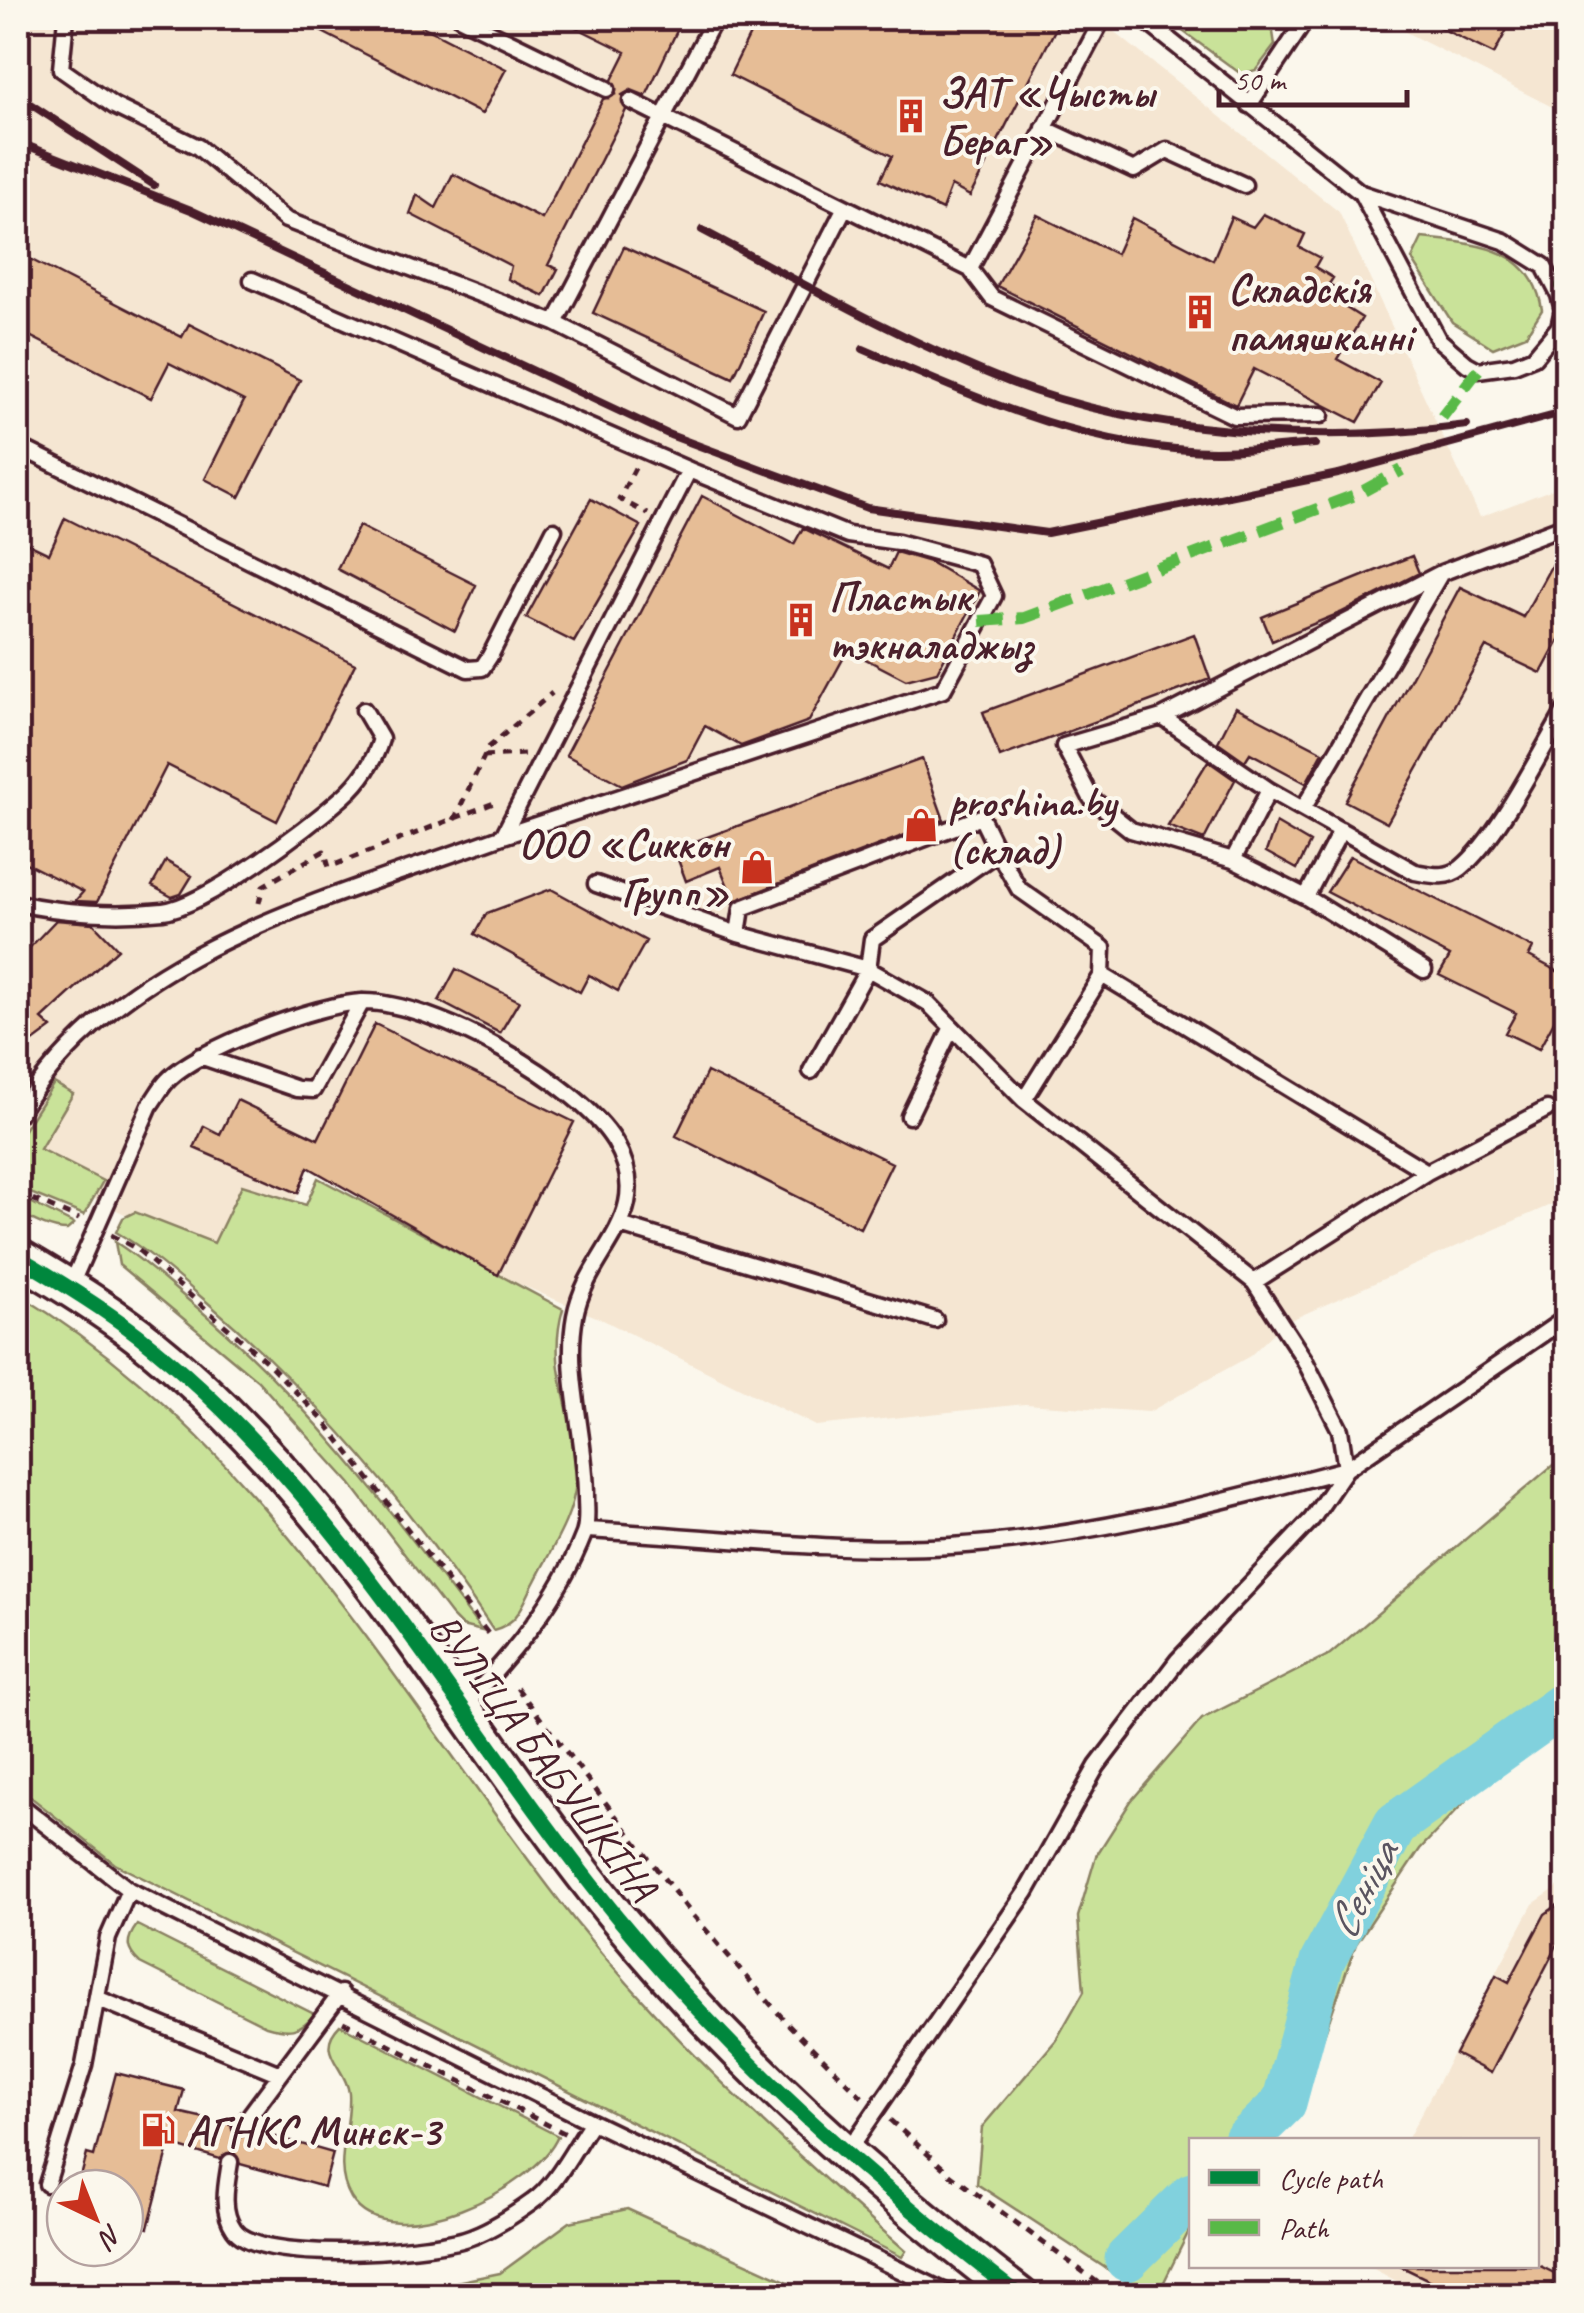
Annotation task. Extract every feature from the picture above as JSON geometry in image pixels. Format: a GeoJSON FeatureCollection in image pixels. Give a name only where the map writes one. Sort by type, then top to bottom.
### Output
{"type":"FeatureCollection","features":[{"type":"Feature","properties":{"kind":"street","name":"ВУЛІЦА БАБУШКІНА"},"geometry":{"type":"LineString","coordinates":[[18,1257],[138,1336],[259,1447],[385,1600],[618,1917],[742,2056],[844,2156],[1020,2296]]}},
{"type":"Feature","properties":{"kind":"lane"},"geometry":{"type":"LineString","coordinates":[[66,18],[60,69],[114,106],[198,147],[286,220],[555,323],[738,416],[845,207]]}},
{"type":"Feature","properties":{"kind":"lane"},"geometry":{"type":"LineString","coordinates":[[461,18],[607,90]]}},
{"type":"Feature","properties":{"kind":"lane"},"geometry":{"type":"LineString","coordinates":[[555,323],[715,18]]}},
{"type":"Feature","properties":{"kind":"lane"},"geometry":{"type":"LineString","coordinates":[[970,268],[1103,18]]}},
{"type":"Feature","properties":{"kind":"lane"},"geometry":{"type":"LineString","coordinates":[[1142,18],[1361,194],[1504,242],[1544,266],[1560,295],[1563,310],[1559,327],[1534,356],[1514,366],[1478,370],[1467,364],[1438,338],[1361,194]]}},
{"type":"Feature","properties":{"kind":"lane"},"geometry":{"type":"LineString","coordinates":[[1249,104],[1304,22],[1286,18]]}},
{"type":"Feature","properties":{"kind":"lane"},"geometry":{"type":"LineString","coordinates":[[631,101],[970,268],[992,298],[1234,416],[1321,415]]}},
{"type":"Feature","properties":{"kind":"lane"},"geometry":{"type":"LineString","coordinates":[[1044,128],[1134,170],[1168,150],[1244,185]]}},
{"type":"Feature","properties":{"kind":"lane"},"geometry":{"type":"LineString","coordinates":[[18,1115],[37,1083],[80,1035],[178,966],[276,920],[503,836],[943,690],[994,596],[978,564],[898,542],[848,536],[252,280]]}},
{"type":"Feature","properties":{"kind":"lane"},"geometry":{"type":"LineString","coordinates":[[18,446],[468,669],[482,668],[490,656],[554,530]]}},
{"type":"Feature","properties":{"kind":"lane"},"geometry":{"type":"LineString","coordinates":[[503,836],[689,470]]}},
{"type":"Feature","properties":{"kind":"lane"},"geometry":{"type":"LineString","coordinates":[[1424,970],[1306,897],[1233,860],[1131,830],[1091,798],[1064,746],[1162,717],[1441,573],[1566,525]]}},
{"type":"Feature","properties":{"kind":"lane"},"geometry":{"type":"LineString","coordinates":[[1303,809],[1441,573]]}},
{"type":"Feature","properties":{"kind":"lane"},"geometry":{"type":"LineString","coordinates":[[1162,717],[1269,790],[1415,872],[1441,876],[1460,869],[1489,835],[1566,709]]}},
{"type":"Feature","properties":{"kind":"lane"},"geometry":{"type":"LineString","coordinates":[[18,903],[42,908],[165,911],[202,899],[346,795],[375,758],[380,738],[364,710]]}},
{"type":"Feature","properties":{"kind":"lane"},"geometry":{"type":"LineString","coordinates":[[1233,860],[1269,790]]}},
{"type":"Feature","properties":{"kind":"lane"},"geometry":{"type":"LineString","coordinates":[[738,934],[742,908],[981,817],[1018,889],[1103,948],[1102,975],[1024,1100]]}},
{"type":"Feature","properties":{"kind":"lane"},"geometry":{"type":"LineString","coordinates":[[1306,897],[1342,830]]}},
{"type":"Feature","properties":{"kind":"lane"},"geometry":{"type":"LineString","coordinates":[[810,1070],[868,970],[872,939],[998,852]]}},
{"type":"Feature","properties":{"kind":"lane"},"geometry":{"type":"LineString","coordinates":[[596,884],[738,934],[868,970],[914,993],[1024,1100],[1254,1282],[1304,1359],[1340,1430],[1346,1469],[1312,1519],[1178,1660],[1098,1766],[1026,1892],[844,2156]]}},
{"type":"Feature","properties":{"kind":"lane"},"geometry":{"type":"LineString","coordinates":[[1102,975],[1427,1172]]}},
{"type":"Feature","properties":{"kind":"lane"},"geometry":{"type":"LineString","coordinates":[[200,1056],[296,1089],[313,1090],[362,1002]]}},
{"type":"Feature","properties":{"kind":"lane"},"geometry":{"type":"LineString","coordinates":[[70,1288],[150,1105],[168,1079],[200,1056],[282,1021],[362,1002],[417,1012],[491,1041],[594,1114],[616,1144],[630,1186],[620,1225],[586,1282],[569,1352],[586,1456],[586,1530],[536,1623],[513,1654],[462,1707]]}},
{"type":"Feature","properties":{"kind":"lane"},"geometry":{"type":"LineString","coordinates":[[909,1116],[952,1027]]}},
{"type":"Feature","properties":{"kind":"lane"},"geometry":{"type":"LineString","coordinates":[[1254,1282],[1427,1172],[1547,1109]]}},
{"type":"Feature","properties":{"kind":"lane"},"geometry":{"type":"LineString","coordinates":[[620,1225],[935,1320]]}},
{"type":"Feature","properties":{"kind":"lane"},"geometry":{"type":"LineString","coordinates":[[586,1530],[855,1548],[953,1546],[1153,1519],[1346,1469],[1566,1318]]}},
{"type":"Feature","properties":{"kind":"lane"},"geometry":{"type":"LineString","coordinates":[[18,1803],[129,1890],[592,2122],[954,2296]]}},
{"type":"Feature","properties":{"kind":"lane"},"geometry":{"type":"LineString","coordinates":[[52,2168],[99,2000],[108,1938],[129,1890]]}},
{"type":"Feature","properties":{"kind":"lane"},"geometry":{"type":"LineString","coordinates":[[241,2127],[341,1993]]}},
{"type":"Feature","properties":{"kind":"lane"},"geometry":{"type":"LineString","coordinates":[[99,2000],[280,2074]]}},
{"type":"Feature","properties":{"kind":"lane"},"geometry":{"type":"LineString","coordinates":[[230,2162],[225,2202],[233,2228],[248,2241],[318,2252],[405,2251],[468,2238],[536,2200],[592,2122]]}},
{"type":"Feature","properties":{"kind":"path"},"geometry":{"type":"LineString","coordinates":[[632,462],[636,471],[619,499],[648,514],[650,522]]}},
{"type":"Feature","properties":{"kind":"path"},"geometry":{"type":"LineString","coordinates":[[454,820],[488,748],[562,684],[552,702]]}},
{"type":"Feature","properties":{"kind":"path"},"geometry":{"type":"LineString","coordinates":[[515,771],[533,737]]}},
{"type":"Feature","properties":{"kind":"path"},"geometry":{"type":"LineString","coordinates":[[245,912],[260,902],[262,886],[324,851],[330,867],[497,804],[506,787]]}},
{"type":"Feature","properties":{"kind":"path"},"geometry":{"type":"LineString","coordinates":[[18,1193],[138,1249],[302,1398],[489,1635]]}},
{"type":"Feature","properties":{"kind":"path"},"geometry":{"type":"LineString","coordinates":[[517,1688],[545,1718],[620,1826],[786,2022],[952,2175],[1116,2296]]}},
{"type":"Feature","properties":{"kind":"shaded area"},"geometry":{"type":"Polygon","coordinates":[[[18,18],[1097,18],[1339,212],[1480,517],[1566,484],[1566,1198],[1284,1323],[1250,1356],[1149,1412],[1025,1404],[816,1426],[601,1319],[498,1275],[308,1168],[263,1284],[18,1160],[18,18]]]}},
{"type":"Feature","properties":{"kind":"shaded area"},"geometry":{"type":"Polygon","coordinates":[[[1378,18],[1566,18],[1566,114],[1378,18]]]}},
{"type":"Feature","properties":{"kind":"shaded area"},"geometry":{"type":"Polygon","coordinates":[[[1566,1881],[1566,2295],[1423,2295],[1372,2268],[1539,2268],[1539,2138],[1408,2138],[1533,1904],[1566,1881]]]}},
{"type":"Feature","properties":{"kind":"green space"},"geometry":{"type":"Polygon","coordinates":[[[1165,18],[1261,18],[1273,32],[1275,45],[1256,70],[1241,74],[1165,18]]]}},
{"type":"Feature","properties":{"kind":"green space"},"geometry":{"type":"Polygon","coordinates":[[[1422,238],[1499,252],[1527,273],[1542,310],[1526,335],[1493,348],[1452,322],[1412,259],[1422,238]]]}},
{"type":"Feature","properties":{"kind":"green space"},"geometry":{"type":"Polygon","coordinates":[[[54,1083],[73,1094],[40,1149],[103,1181],[84,1215],[18,1188],[18,1139],[54,1083]]]}},
{"type":"Feature","properties":{"kind":"green space"},"geometry":{"type":"Polygon","coordinates":[[[318,1178],[563,1309],[558,1355],[576,1459],[574,1495],[560,1533],[524,1604],[502,1627],[493,1630],[396,1498],[286,1376],[185,1283],[116,1232],[123,1218],[135,1212],[214,1243],[242,1185],[306,1205],[318,1178]]]}},
{"type":"Feature","properties":{"kind":"green space"},"geometry":{"type":"Polygon","coordinates":[[[18,1196],[74,1224],[61,1230],[18,1212],[18,1196]]]}},
{"type":"Feature","properties":{"kind":"green space"},"geometry":{"type":"Polygon","coordinates":[[[115,1242],[235,1341],[311,1418],[482,1631],[462,1626],[451,1615],[350,1483],[257,1380],[119,1265],[115,1242]]]}},
{"type":"Feature","properties":{"kind":"green space"},"geometry":{"type":"Polygon","coordinates":[[[18,1294],[105,1354],[184,1423],[256,1499],[324,1580],[511,1837],[613,1967],[733,2093],[906,2251],[902,2257],[115,1864],[18,1787],[18,1294]]]}},
{"type":"Feature","properties":{"kind":"green space"},"geometry":{"type":"Polygon","coordinates":[[[1566,1454],[1566,1729],[1476,1790],[1420,1849],[1356,1944],[1302,2098],[1273,2138],[1189,2138],[1189,2231],[1160,2290],[1133,2286],[977,2184],[982,2127],[1056,2040],[1084,1991],[1078,1917],[1096,1856],[1131,1801],[1202,1719],[1330,1654],[1566,1454]]]}},
{"type":"Feature","properties":{"kind":"green space"},"geometry":{"type":"Polygon","coordinates":[[[137,1925],[314,2014],[304,2025],[293,2029],[266,2026],[140,1963],[129,1945],[137,1925]]]}},
{"type":"Feature","properties":{"kind":"green space"},"geometry":{"type":"Polygon","coordinates":[[[340,2025],[558,2136],[545,2156],[522,2176],[461,2210],[396,2222],[370,2215],[351,2198],[345,2185],[342,2159],[349,2093],[330,2051],[340,2025]]]}},
{"type":"Feature","properties":{"kind":"green space"},"geometry":{"type":"Polygon","coordinates":[[[627,2209],[817,2295],[393,2295],[500,2273],[570,2222],[627,2209]]]}},
{"type":"Feature","properties":{"kind":"building"},"geometry":{"type":"Polygon","coordinates":[[[295,18],[406,18],[506,69],[482,114],[295,18]]]}},
{"type":"Feature","properties":{"kind":"building"},"geometry":{"type":"Polygon","coordinates":[[[557,18],[683,18],[646,96],[631,90],[622,95],[626,110],[548,265],[558,269],[544,296],[508,279],[511,266],[410,214],[417,195],[436,208],[453,174],[542,219],[603,99],[616,94],[612,80],[626,52],[557,18]]]}},
{"type":"Feature","properties":{"kind":"building","name":"ЗАТ «Чысты Бераг»"},"geometry":{"type":"Polygon","coordinates":[[[758,18],[1061,18],[970,196],[951,186],[942,210],[880,180],[892,156],[730,75],[758,18]]]}},
{"type":"Feature","properties":{"kind":"building"},"geometry":{"type":"Polygon","coordinates":[[[1420,18],[1513,18],[1494,54],[1420,18]]]}},
{"type":"Feature","properties":{"kind":"building","name":"Складскія памяшканні"},"geometry":{"type":"Polygon","coordinates":[[[1263,214],[1305,234],[1299,247],[1320,258],[1315,267],[1333,278],[1329,284],[1350,297],[1343,306],[1362,318],[1337,359],[1381,383],[1358,422],[1254,369],[1236,405],[997,286],[1037,215],[1116,254],[1132,218],[1213,260],[1231,217],[1253,227],[1263,214]]]}},
{"type":"Feature","properties":{"kind":"building"},"geometry":{"type":"Polygon","coordinates":[[[624,247],[764,311],[733,378],[593,313],[624,247]]]}},
{"type":"Feature","properties":{"kind":"building"},"geometry":{"type":"Polygon","coordinates":[[[18,253],[182,337],[189,324],[300,380],[240,497],[205,479],[244,401],[169,363],[151,398],[18,330],[18,253]]]}},
{"type":"Feature","properties":{"kind":"building","name":"Пластык тэкналаджыз"},"geometry":{"type":"Polygon","coordinates":[[[702,496],[794,544],[803,528],[888,569],[896,552],[930,562],[980,591],[937,672],[906,680],[848,650],[809,721],[741,746],[705,726],[687,760],[622,785],[566,755],[702,496]]]}},
{"type":"Feature","properties":{"kind":"building"},"geometry":{"type":"Polygon","coordinates":[[[591,499],[641,526],[574,642],[526,618],[591,499]]]}},
{"type":"Feature","properties":{"kind":"building"},"geometry":{"type":"Polygon","coordinates":[[[65,518],[355,664],[277,821],[167,765],[97,902],[75,901],[83,892],[18,859],[18,539],[49,554],[65,518]]]}},
{"type":"Feature","properties":{"kind":"building"},"geometry":{"type":"Polygon","coordinates":[[[359,526],[476,585],[455,631],[337,569],[359,526]]]}},
{"type":"Feature","properties":{"kind":"building"},"geometry":{"type":"Polygon","coordinates":[[[1566,539],[1566,627],[1541,673],[1486,647],[1387,823],[1345,801],[1460,587],[1523,617],[1566,539]]]}},
{"type":"Feature","properties":{"kind":"building"},"geometry":{"type":"Polygon","coordinates":[[[1412,556],[1419,573],[1340,613],[1272,641],[1262,617],[1412,556]]]}},
{"type":"Feature","properties":{"kind":"building"},"geometry":{"type":"Polygon","coordinates":[[[1194,634],[1210,679],[1000,757],[983,712],[1194,634]]]}},
{"type":"Feature","properties":{"kind":"building"},"geometry":{"type":"Polygon","coordinates":[[[1236,707],[1323,752],[1306,783],[1250,753],[1245,761],[1218,742],[1236,707]]]}},
{"type":"Feature","properties":{"kind":"building"},"geometry":{"type":"Polygon","coordinates":[[[922,759],[944,820],[734,901],[720,867],[686,881],[674,849],[922,759]]]}},
{"type":"Feature","properties":{"kind":"building"},"geometry":{"type":"Polygon","coordinates":[[[1208,761],[1235,780],[1204,840],[1168,826],[1208,761]]]}},
{"type":"Feature","properties":{"kind":"building"},"geometry":{"type":"Polygon","coordinates":[[[1276,823],[1310,843],[1297,869],[1266,852],[1276,823]]]}},
{"type":"Feature","properties":{"kind":"building"},"geometry":{"type":"Polygon","coordinates":[[[1350,856],[1533,948],[1529,956],[1566,976],[1566,999],[1539,1049],[1505,1033],[1516,1013],[1439,975],[1450,956],[1327,892],[1350,856]]]}},
{"type":"Feature","properties":{"kind":"building"},"geometry":{"type":"Polygon","coordinates":[[[166,861],[192,876],[181,894],[172,897],[152,886],[166,861]]]}},
{"type":"Feature","properties":{"kind":"building"},"geometry":{"type":"Polygon","coordinates":[[[551,889],[646,941],[618,991],[589,975],[580,992],[475,934],[487,913],[551,889]]]}},
{"type":"Feature","properties":{"kind":"building"},"geometry":{"type":"Polygon","coordinates":[[[56,920],[93,923],[118,949],[42,1019],[52,1028],[18,1053],[18,960],[56,920]]]}},
{"type":"Feature","properties":{"kind":"building"},"geometry":{"type":"Polygon","coordinates":[[[456,969],[519,1001],[500,1033],[439,1001],[456,969]]]}},
{"type":"Feature","properties":{"kind":"building"},"geometry":{"type":"Polygon","coordinates":[[[375,1024],[574,1122],[498,1275],[308,1167],[298,1193],[194,1148],[204,1126],[220,1134],[237,1100],[318,1139],[375,1024]]]}},
{"type":"Feature","properties":{"kind":"building"},"geometry":{"type":"Polygon","coordinates":[[[707,1072],[892,1163],[860,1228],[676,1136],[707,1072]]]}},
{"type":"Feature","properties":{"kind":"building"},"geometry":{"type":"Polygon","coordinates":[[[1566,1899],[1566,1928],[1491,2073],[1455,2054],[1496,1975],[1509,1982],[1545,1914],[1566,1899]]]}},
{"type":"Feature","properties":{"kind":"building"},"geometry":{"type":"Polygon","coordinates":[[[116,2073],[184,2090],[178,2112],[231,2124],[239,2137],[252,2130],[333,2153],[324,2187],[240,2164],[233,2152],[220,2159],[170,2144],[148,2228],[145,2168],[83,2168],[87,2154],[94,2156],[116,2073]]]}},
{"type":"Feature","properties":{"kind":"building"},"geometry":{"type":"Polygon","coordinates":[[[1540,2266],[1558,2275],[1546,2296],[1462,2296],[1404,2268],[1540,2266]]]}},
{"type":"Feature","properties":{"kind":"waterway","name":"Сеніца"},"geometry":{"type":"LineString","coordinates":[[1248,2138],[1284,2103],[1322,1962],[1396,1824],[1566,1703]]}},
{"type":"Feature","properties":{"kind":"waterway","name":"Сеніца"},"geometry":{"type":"LineString","coordinates":[[1127,2259],[1189,2198]]}},
{"type":"Feature","properties":{"kind":"railway"},"geometry":{"type":"LineString","coordinates":[[18,96],[154,185]]}},
{"type":"Feature","properties":{"kind":"railway"},"geometry":{"type":"LineString","coordinates":[[18,142],[191,210],[670,435],[867,508],[1047,533],[1338,474],[1566,412]]}},
{"type":"Feature","properties":{"kind":"railway"},"geometry":{"type":"LineString","coordinates":[[702,230],[931,348],[1062,400],[1176,424],[1295,434],[1354,434],[1467,425]]}},
{"type":"Feature","properties":{"kind":"railway"},"geometry":{"type":"LineString","coordinates":[[863,349],[991,403],[1123,442],[1215,451],[1315,444]]}},
{"type":"Feature","properties":{"kind":"marked path"},"geometry":{"type":"LineString","coordinates":[[1556,282],[1566,288]]}},
{"type":"Feature","properties":{"kind":"marked path"},"geometry":{"type":"LineString","coordinates":[[1442,417],[1478,370]]}},
{"type":"Feature","properties":{"kind":"marked path"},"geometry":{"type":"LineString","coordinates":[[980,621],[1024,618],[1358,494],[1402,470]]}},
{"type":"Feature","properties":{"kind":"cycle path"},"geometry":{"type":"LineString","coordinates":[[18,1257],[138,1335],[210,1397],[276,1465],[337,1537],[560,1844],[663,1971],[808,2119],[912,2210],[1020,2296]]}},
{"type":"Feature","properties":{"kind":"place","name":"ЗАТ «Чысты Бераг»"},"geometry":{"type":"Point","coordinates":[911,116]}},
{"type":"Feature","properties":{"kind":"place","name":"Складскія памяшканні"},"geometry":{"type":"Point","coordinates":[1200,312]}},
{"type":"Feature","properties":{"kind":"place","name":"Пластык тэкналаджыз"},"geometry":{"type":"Point","coordinates":[801,620]}},
{"type":"Feature","properties":{"kind":"place","name":"рroshina.by (склад)"},"geometry":{"type":"Point","coordinates":[921,825]}},
{"type":"Feature","properties":{"kind":"place","name":"ООО «Сиккон Групп»"},"geometry":{"type":"Point","coordinates":[757,867]}},
{"type":"Feature","properties":{"kind":"place","name":"АГНКС Минск-3"},"geometry":{"type":"Point","coordinates":[158,2130]}}]}
